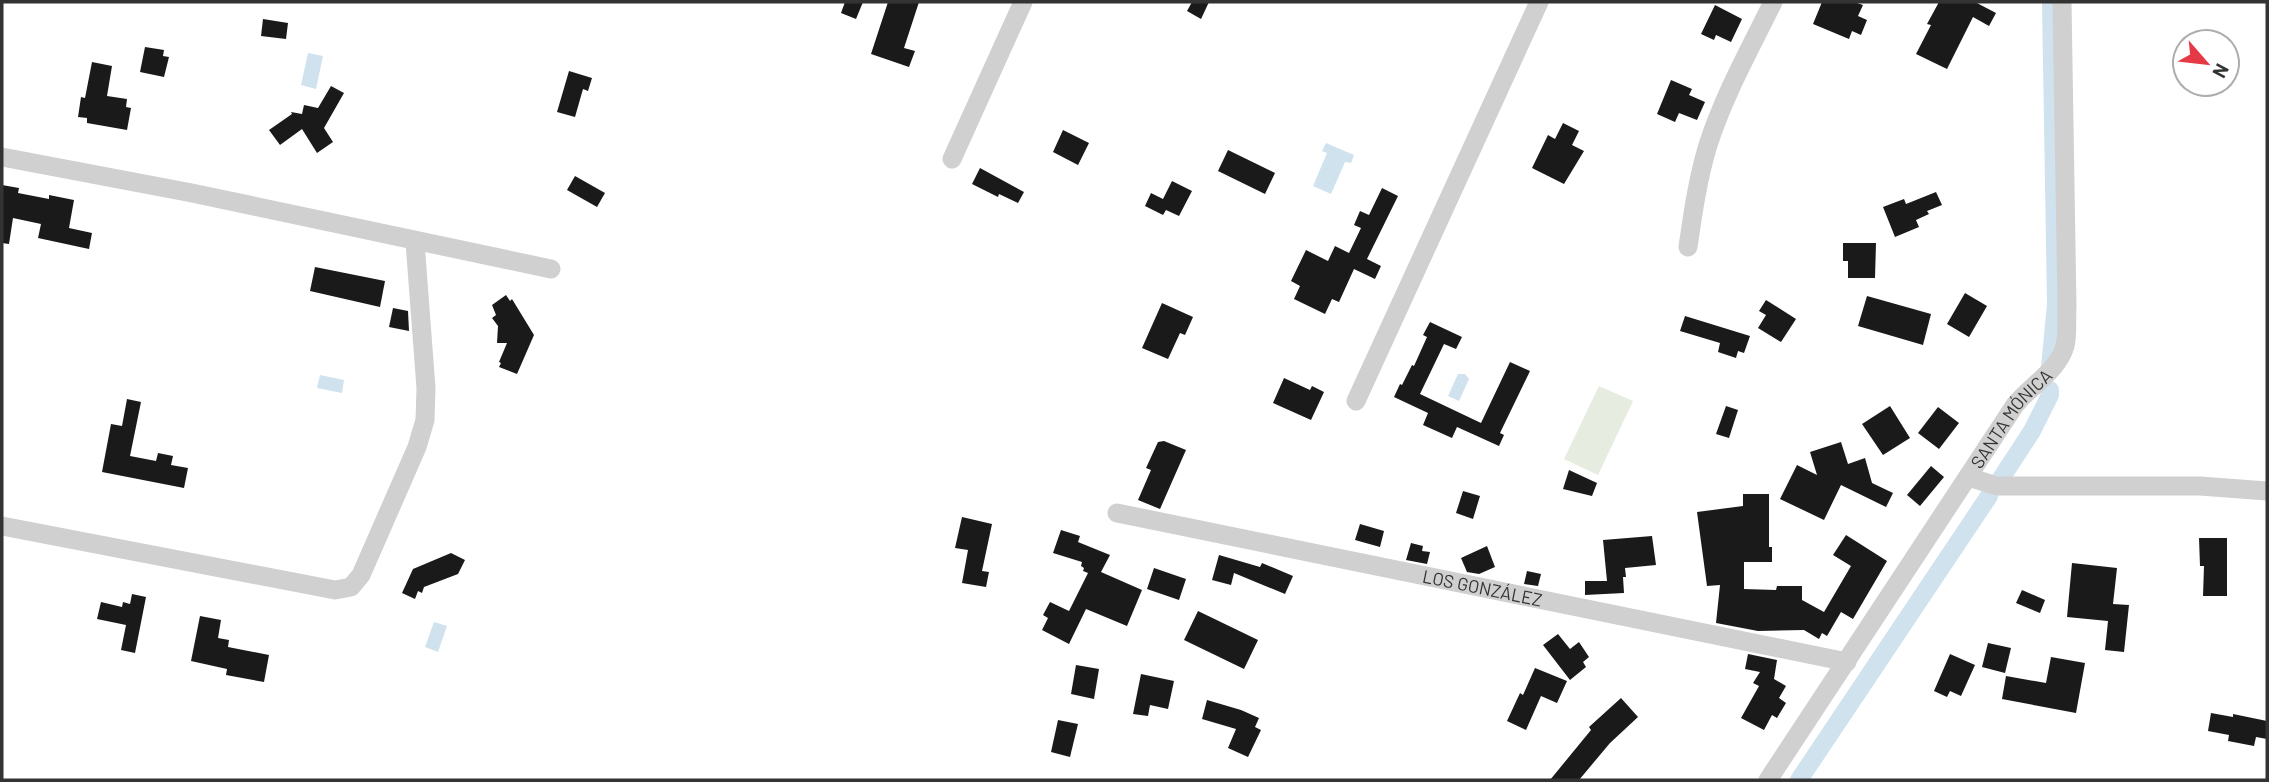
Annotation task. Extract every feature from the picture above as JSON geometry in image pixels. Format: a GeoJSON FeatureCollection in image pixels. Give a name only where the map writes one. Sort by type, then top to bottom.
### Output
{"type":"FeatureCollection","features":[{"type":"Feature","properties":{"kind":"street"},"geometry":{"type":"LineString","coordinates":[[952,159],[1023,2]]}},
{"type":"Feature","properties":{"kind":"street"},"geometry":{"type":"LineString","coordinates":[[1356,401],[1539,2]]}},
{"type":"Feature","properties":{"kind":"street"},"geometry":{"type":"LineString","coordinates":[[1688,247],[1692,213],[1708,146],[1727,96],[1773,2]]}},
{"type":"Feature","properties":{"kind":"street","name":"SANTA MÓNICA"},"geometry":{"type":"LineString","coordinates":[[1768,780],[2015,405],[2057,363],[2066,340],[2062,2]]}},
{"type":"Feature","properties":{"kind":"street"},"geometry":{"type":"LineString","coordinates":[[2,157],[192,193],[551,269]]}},
{"type":"Feature","properties":{"kind":"street"},"geometry":{"type":"LineString","coordinates":[[2,526],[335,590],[351,587],[361,575],[417,447],[425,420],[426,388],[415,242]]}},
{"type":"Feature","properties":{"kind":"street"},"geometry":{"type":"LineString","coordinates":[[1968,477],[1997,486],[2162,485],[2267,491]]}},
{"type":"Feature","properties":{"kind":"street","name":"LOS GONZÁLEZ"},"geometry":{"type":"LineString","coordinates":[[1116,513],[1847,662]]}},
{"type":"Feature","properties":{"kind":"shaded area"},"geometry":{"type":"Polygon","coordinates":[[[1599,386],[1633,401],[1598,475],[1564,459],[1599,386]]]}},
{"type":"Feature","properties":{"kind":"water"},"geometry":{"type":"Polygon","coordinates":[[[308,53],[323,56],[316,89],[301,85],[308,53]]]}},
{"type":"Feature","properties":{"kind":"water"},"geometry":{"type":"Polygon","coordinates":[[[1326,143],[1354,155],[1351,163],[1345,162],[1331,194],[1313,186],[1327,153],[1322,151],[1326,143]]]}},
{"type":"Feature","properties":{"kind":"water"},"geometry":{"type":"Polygon","coordinates":[[[1458,374],[1465,374],[1469,379],[1459,401],[1448,396],[1458,374]]]}},
{"type":"Feature","properties":{"kind":"water"},"geometry":{"type":"Polygon","coordinates":[[[320,375],[344,380],[342,393],[317,388],[320,375]]]}},
{"type":"Feature","properties":{"kind":"water"},"geometry":{"type":"Polygon","coordinates":[[[434,622],[447,626],[438,652],[425,647],[434,622]]]}},
{"type":"Feature","properties":{"kind":"building"},"geometry":{"type":"Polygon","coordinates":[[[845,2],[863,2],[856,19],[841,13],[845,2]]]}},
{"type":"Feature","properties":{"kind":"building"},"geometry":{"type":"Polygon","coordinates":[[[888,2],[919,2],[904,48],[915,51],[909,67],[871,54],[888,2]]]}},
{"type":"Feature","properties":{"kind":"building"},"geometry":{"type":"Polygon","coordinates":[[[1192,2],[1209,2],[1201,19],[1187,11],[1192,2]]]}},
{"type":"Feature","properties":{"kind":"building"},"geometry":{"type":"Polygon","coordinates":[[[1822,2],[1854,2],[1863,5],[1858,16],[1867,20],[1861,35],[1852,31],[1849,39],[1813,24],[1822,2]]]}},
{"type":"Feature","properties":{"kind":"building"},"geometry":{"type":"Polygon","coordinates":[[[1939,2],[1975,2],[1996,13],[1989,26],[1973,17],[1947,69],[1916,54],[1939,2]]]}},
{"type":"Feature","properties":{"kind":"building"},"geometry":{"type":"Polygon","coordinates":[[[1715,5],[1742,19],[1731,42],[1716,35],[1714,40],[1701,34],[1715,5]]]}},
{"type":"Feature","properties":{"kind":"building"},"geometry":{"type":"Polygon","coordinates":[[[263,19],[288,23],[286,39],[261,36],[263,19]]]}},
{"type":"Feature","properties":{"kind":"building"},"geometry":{"type":"Polygon","coordinates":[[[145,47],[164,50],[163,56],[169,57],[164,77],[140,72],[145,47]]]}},
{"type":"Feature","properties":{"kind":"building"},"geometry":{"type":"Polygon","coordinates":[[[92,62],[112,66],[107,96],[127,99],[126,107],[131,108],[127,130],[87,123],[87,118],[78,117],[92,62]]]}},
{"type":"Feature","properties":{"kind":"building"},"geometry":{"type":"Polygon","coordinates":[[[569,71],[592,78],[588,91],[583,89],[575,117],[557,112],[569,71]]]}},
{"type":"Feature","properties":{"kind":"building"},"geometry":{"type":"Polygon","coordinates":[[[1671,80],[1692,89],[1689,95],[1705,102],[1697,120],[1679,113],[1675,122],[1657,114],[1671,80]]]}},
{"type":"Feature","properties":{"kind":"building"},"geometry":{"type":"Polygon","coordinates":[[[331,86],[344,93],[324,128],[333,142],[317,153],[302,129],[280,145],[269,130],[292,114],[291,112],[302,114],[304,105],[318,108],[331,86]]]}},
{"type":"Feature","properties":{"kind":"building"},"geometry":{"type":"Polygon","coordinates":[[[1563,123],[1579,131],[1572,145],[1584,151],[1564,184],[1532,168],[1548,135],[1555,139],[1563,123]]]}},
{"type":"Feature","properties":{"kind":"building"},"geometry":{"type":"Polygon","coordinates":[[[1063,130],[1089,143],[1078,165],[1053,152],[1063,130]]]}},
{"type":"Feature","properties":{"kind":"building"},"geometry":{"type":"Polygon","coordinates":[[[1228,150],[1275,173],[1265,194],[1218,171],[1228,150]]]}},
{"type":"Feature","properties":{"kind":"building"},"geometry":{"type":"Polygon","coordinates":[[[980,168],[1024,192],[1018,203],[972,184],[980,168]]]}},
{"type":"Feature","properties":{"kind":"building"},"geometry":{"type":"Polygon","coordinates":[[[575,176],[605,193],[597,207],[567,190],[575,176]]]}},
{"type":"Feature","properties":{"kind":"building"},"geometry":{"type":"Polygon","coordinates":[[[1172,181],[1192,191],[1179,216],[1166,210],[1163,215],[1145,206],[1151,193],[1163,199],[1172,181]]]}},
{"type":"Feature","properties":{"kind":"building"},"geometry":{"type":"Polygon","coordinates":[[[2,185],[19,188],[18,193],[49,199],[49,195],[74,200],[69,228],[92,233],[89,249],[38,238],[41,224],[13,218],[9,244],[2,243],[2,185]]]}},
{"type":"Feature","properties":{"kind":"building"},"geometry":{"type":"Polygon","coordinates":[[[1382,188],[1398,196],[1367,259],[1381,266],[1375,279],[1354,269],[1339,302],[1332,299],[1325,314],[1294,299],[1300,286],[1291,281],[1306,250],[1328,261],[1335,246],[1349,253],[1361,228],[1354,225],[1360,211],[1369,215],[1382,188]]]}},
{"type":"Feature","properties":{"kind":"building"},"geometry":{"type":"Polygon","coordinates":[[[1936,192],[1942,205],[1927,211],[1929,214],[1916,220],[1919,227],[1895,237],[1883,207],[1904,199],[1906,204],[1936,192]]]}},
{"type":"Feature","properties":{"kind":"building"},"geometry":{"type":"Polygon","coordinates":[[[1843,243],[1876,243],[1875,278],[1848,278],[1848,261],[1843,261],[1843,243]]]}},
{"type":"Feature","properties":{"kind":"building"},"geometry":{"type":"Polygon","coordinates":[[[315,267],[385,281],[380,307],[310,291],[315,267]]]}},
{"type":"Feature","properties":{"kind":"building"},"geometry":{"type":"Polygon","coordinates":[[[1965,293],[1987,306],[1969,337],[1947,324],[1965,293]]]}},
{"type":"Feature","properties":{"kind":"building"},"geometry":{"type":"Polygon","coordinates":[[[506,295],[510,301],[512,299],[534,335],[517,374],[499,367],[507,343],[497,343],[498,326],[492,318],[496,315],[492,305],[506,295]]]}},
{"type":"Feature","properties":{"kind":"building"},"geometry":{"type":"Polygon","coordinates":[[[1867,296],[1931,314],[1923,345],[1858,326],[1867,296]]]}},
{"type":"Feature","properties":{"kind":"building"},"geometry":{"type":"Polygon","coordinates":[[[1766,300],[1796,319],[1781,342],[1758,328],[1766,315],[1759,311],[1766,300]]]}},
{"type":"Feature","properties":{"kind":"building"},"geometry":{"type":"Polygon","coordinates":[[[1162,303],[1193,317],[1185,335],[1180,333],[1168,359],[1142,348],[1162,303]]]}},
{"type":"Feature","properties":{"kind":"building"},"geometry":{"type":"Polygon","coordinates":[[[393,308],[408,311],[409,331],[389,327],[393,308]]]}},
{"type":"Feature","properties":{"kind":"building"},"geometry":{"type":"Polygon","coordinates":[[[1685,316],[1750,336],[1744,353],[1738,351],[1736,358],[1718,352],[1720,343],[1680,331],[1685,316]]]}},
{"type":"Feature","properties":{"kind":"building"},"geometry":{"type":"Polygon","coordinates":[[[1430,322],[1462,337],[1456,349],[1444,344],[1420,394],[1481,423],[1510,362],[1530,371],[1500,433],[1504,435],[1499,446],[1457,427],[1452,438],[1423,425],[1428,413],[1394,397],[1412,365],[1414,366],[1427,337],[1423,335],[1430,322]]]}},
{"type":"Feature","properties":{"kind":"building"},"geometry":{"type":"Polygon","coordinates":[[[1284,378],[1310,390],[1312,386],[1324,392],[1311,420],[1273,403],[1284,378]]]}},
{"type":"Feature","properties":{"kind":"building"},"geometry":{"type":"Polygon","coordinates":[[[127,399],[141,402],[130,456],[156,461],[158,453],[173,456],[171,465],[188,468],[184,488],[102,472],[111,424],[122,426],[127,399]]]}},
{"type":"Feature","properties":{"kind":"building"},"geometry":{"type":"Polygon","coordinates":[[[1726,406],[1738,410],[1729,438],[1716,434],[1726,406]]]}},
{"type":"Feature","properties":{"kind":"building"},"geometry":{"type":"Polygon","coordinates":[[[1890,406],[1910,438],[1883,455],[1862,424],[1890,406]]]}},
{"type":"Feature","properties":{"kind":"building"},"geometry":{"type":"Polygon","coordinates":[[[1938,407],[1959,423],[1939,449],[1918,433],[1938,407]]]}},
{"type":"Feature","properties":{"kind":"building"},"geometry":{"type":"Polygon","coordinates":[[[1164,441],[1186,450],[1160,509],[1138,500],[1151,470],[1146,468],[1158,442],[1164,441]]]}},
{"type":"Feature","properties":{"kind":"building"},"geometry":{"type":"Polygon","coordinates":[[[1841,442],[1848,464],[1865,458],[1872,483],[1893,493],[1886,507],[1841,485],[1824,520],[1780,499],[1797,465],[1817,475],[1810,452],[1841,442]]]}},
{"type":"Feature","properties":{"kind":"building"},"geometry":{"type":"Polygon","coordinates":[[[1931,466],[1944,477],[1920,506],[1907,495],[1931,466]]]}},
{"type":"Feature","properties":{"kind":"building"},"geometry":{"type":"Polygon","coordinates":[[[1569,470],[1597,483],[1592,496],[1563,489],[1569,470]]]}},
{"type":"Feature","properties":{"kind":"building"},"geometry":{"type":"Polygon","coordinates":[[[1463,491],[1480,496],[1473,519],[1456,513],[1463,491]]]}},
{"type":"Feature","properties":{"kind":"building"},"geometry":{"type":"Polygon","coordinates":[[[1743,494],[1769,494],[1769,547],[1772,547],[1772,562],[1744,562],[1744,589],[1776,590],[1777,586],[1802,586],[1802,600],[1824,612],[1851,566],[1833,555],[1846,535],[1887,561],[1853,619],[1841,612],[1827,636],[1822,633],[1819,639],[1804,630],[1758,631],[1716,623],[1720,585],[1707,586],[1697,512],[1743,506],[1743,494]]]}},
{"type":"Feature","properties":{"kind":"building"},"geometry":{"type":"Polygon","coordinates":[[[962,517],[992,524],[982,571],[989,572],[986,587],[962,583],[968,550],[955,548],[962,517]]]}},
{"type":"Feature","properties":{"kind":"building"},"geometry":{"type":"Polygon","coordinates":[[[1360,524],[1384,531],[1380,547],[1355,540],[1360,524]]]}},
{"type":"Feature","properties":{"kind":"building"},"geometry":{"type":"Polygon","coordinates":[[[1061,530],[1080,536],[1078,542],[1110,555],[1101,572],[1142,590],[1127,626],[1086,609],[1069,644],[1042,630],[1048,618],[1043,615],[1050,602],[1069,611],[1088,573],[1083,571],[1082,562],[1053,553],[1061,530]]]}},
{"type":"Feature","properties":{"kind":"building"},"geometry":{"type":"Polygon","coordinates":[[[1652,536],[1656,565],[1625,568],[1624,593],[1585,595],[1585,581],[1607,581],[1603,540],[1652,536]]]}},
{"type":"Feature","properties":{"kind":"building"},"geometry":{"type":"Polygon","coordinates":[[[2199,538],[2227,538],[2227,596],[2203,596],[2204,566],[2200,566],[2199,538]]]}},
{"type":"Feature","properties":{"kind":"building"},"geometry":{"type":"Polygon","coordinates":[[[1411,543],[1423,546],[1422,551],[1430,552],[1427,564],[1406,560],[1411,543]]]}},
{"type":"Feature","properties":{"kind":"building"},"geometry":{"type":"Polygon","coordinates":[[[1487,546],[1495,567],[1479,574],[1467,572],[1461,558],[1487,546]]]}},
{"type":"Feature","properties":{"kind":"building"},"geometry":{"type":"Polygon","coordinates":[[[451,553],[465,560],[458,574],[424,587],[422,593],[418,591],[415,599],[402,593],[413,569],[451,553]]]}},
{"type":"Feature","properties":{"kind":"building"},"geometry":{"type":"Polygon","coordinates":[[[1219,555],[1260,567],[1262,563],[1293,576],[1285,594],[1234,573],[1231,585],[1212,580],[1219,555]]]}},
{"type":"Feature","properties":{"kind":"building"},"geometry":{"type":"Polygon","coordinates":[[[2072,563],[2117,568],[2113,604],[2129,605],[2124,652],[2105,650],[2108,621],[2067,617],[2072,563]]]}},
{"type":"Feature","properties":{"kind":"building"},"geometry":{"type":"Polygon","coordinates":[[[1154,568],[1186,579],[1179,600],[1147,589],[1154,568]]]}},
{"type":"Feature","properties":{"kind":"building"},"geometry":{"type":"Polygon","coordinates":[[[1527,571],[1541,574],[1538,586],[1524,584],[1527,571]]]}},
{"type":"Feature","properties":{"kind":"building"},"geometry":{"type":"Polygon","coordinates":[[[2022,590],[2045,600],[2040,613],[2016,603],[2022,590]]]}},
{"type":"Feature","properties":{"kind":"building"},"geometry":{"type":"Polygon","coordinates":[[[132,594],[146,597],[135,653],[121,650],[126,625],[97,619],[101,602],[122,607],[123,602],[130,604],[132,594]]]}},
{"type":"Feature","properties":{"kind":"building"},"geometry":{"type":"Polygon","coordinates":[[[1198,611],[1258,640],[1244,669],[1184,640],[1198,611]]]}},
{"type":"Feature","properties":{"kind":"building"},"geometry":{"type":"Polygon","coordinates":[[[200,616],[221,620],[218,638],[229,640],[228,647],[269,655],[264,682],[226,675],[227,669],[191,661],[200,616]]]}},
{"type":"Feature","properties":{"kind":"building"},"geometry":{"type":"Polygon","coordinates":[[[1558,634],[1570,649],[1579,642],[1589,657],[1583,662],[1586,667],[1570,680],[1543,645],[1558,634]]]}},
{"type":"Feature","properties":{"kind":"building"},"geometry":{"type":"Polygon","coordinates":[[[1988,643],[2011,648],[2005,673],[1982,667],[1988,643]]]}},
{"type":"Feature","properties":{"kind":"building"},"geometry":{"type":"Polygon","coordinates":[[[1748,654],[1777,660],[1774,679],[1786,686],[1779,698],[1786,703],[1777,718],[1772,715],[1764,730],[1741,718],[1759,686],[1753,683],[1760,672],[1745,669],[1748,654]]]}},
{"type":"Feature","properties":{"kind":"building"},"geometry":{"type":"Polygon","coordinates":[[[1950,654],[1975,665],[1961,696],[1950,691],[1947,697],[1934,691],[1950,654]]]}},
{"type":"Feature","properties":{"kind":"building"},"geometry":{"type":"Polygon","coordinates":[[[2051,657],[2085,663],[2076,713],[2002,699],[2006,676],[2046,683],[2051,657]]]}},
{"type":"Feature","properties":{"kind":"building"},"geometry":{"type":"Polygon","coordinates":[[[1076,665],[1099,669],[1094,699],[1071,694],[1076,665]]]}},
{"type":"Feature","properties":{"kind":"building"},"geometry":{"type":"Polygon","coordinates":[[[1535,668],[1567,681],[1557,703],[1541,696],[1526,730],[1507,721],[1535,668]]]}},
{"type":"Feature","properties":{"kind":"building"},"geometry":{"type":"Polygon","coordinates":[[[1141,674],[1174,681],[1168,709],[1150,705],[1148,716],[1133,714],[1141,674]]]}},
{"type":"Feature","properties":{"kind":"building"},"geometry":{"type":"Polygon","coordinates":[[[1621,698],[1638,717],[1610,743],[1579,780],[1550,780],[1591,730],[1589,727],[1621,698]]]}},
{"type":"Feature","properties":{"kind":"building"},"geometry":{"type":"Polygon","coordinates":[[[1207,700],[1259,718],[1255,727],[1261,730],[1248,757],[1228,748],[1236,729],[1202,719],[1207,700]]]}},
{"type":"Feature","properties":{"kind":"building"},"geometry":{"type":"Polygon","coordinates":[[[2211,713],[2233,717],[2233,714],[2267,721],[2267,739],[2256,737],[2254,746],[2228,741],[2229,735],[2208,731],[2211,713]]]}},
{"type":"Feature","properties":{"kind":"building"},"geometry":{"type":"Polygon","coordinates":[[[1058,720],[1078,724],[1070,757],[1051,752],[1058,720]]]}},
{"type":"Feature","properties":{"kind":"waterway"},"geometry":{"type":"LineString","coordinates":[[2050,367],[2056,304],[2051,2]]}},
{"type":"Feature","properties":{"kind":"waterway"},"geometry":{"type":"LineString","coordinates":[[2000,480],[2032,431],[2050,390]]}},
{"type":"Feature","properties":{"kind":"waterway"},"geometry":{"type":"LineString","coordinates":[[1799,780],[1989,496]]}}]}
